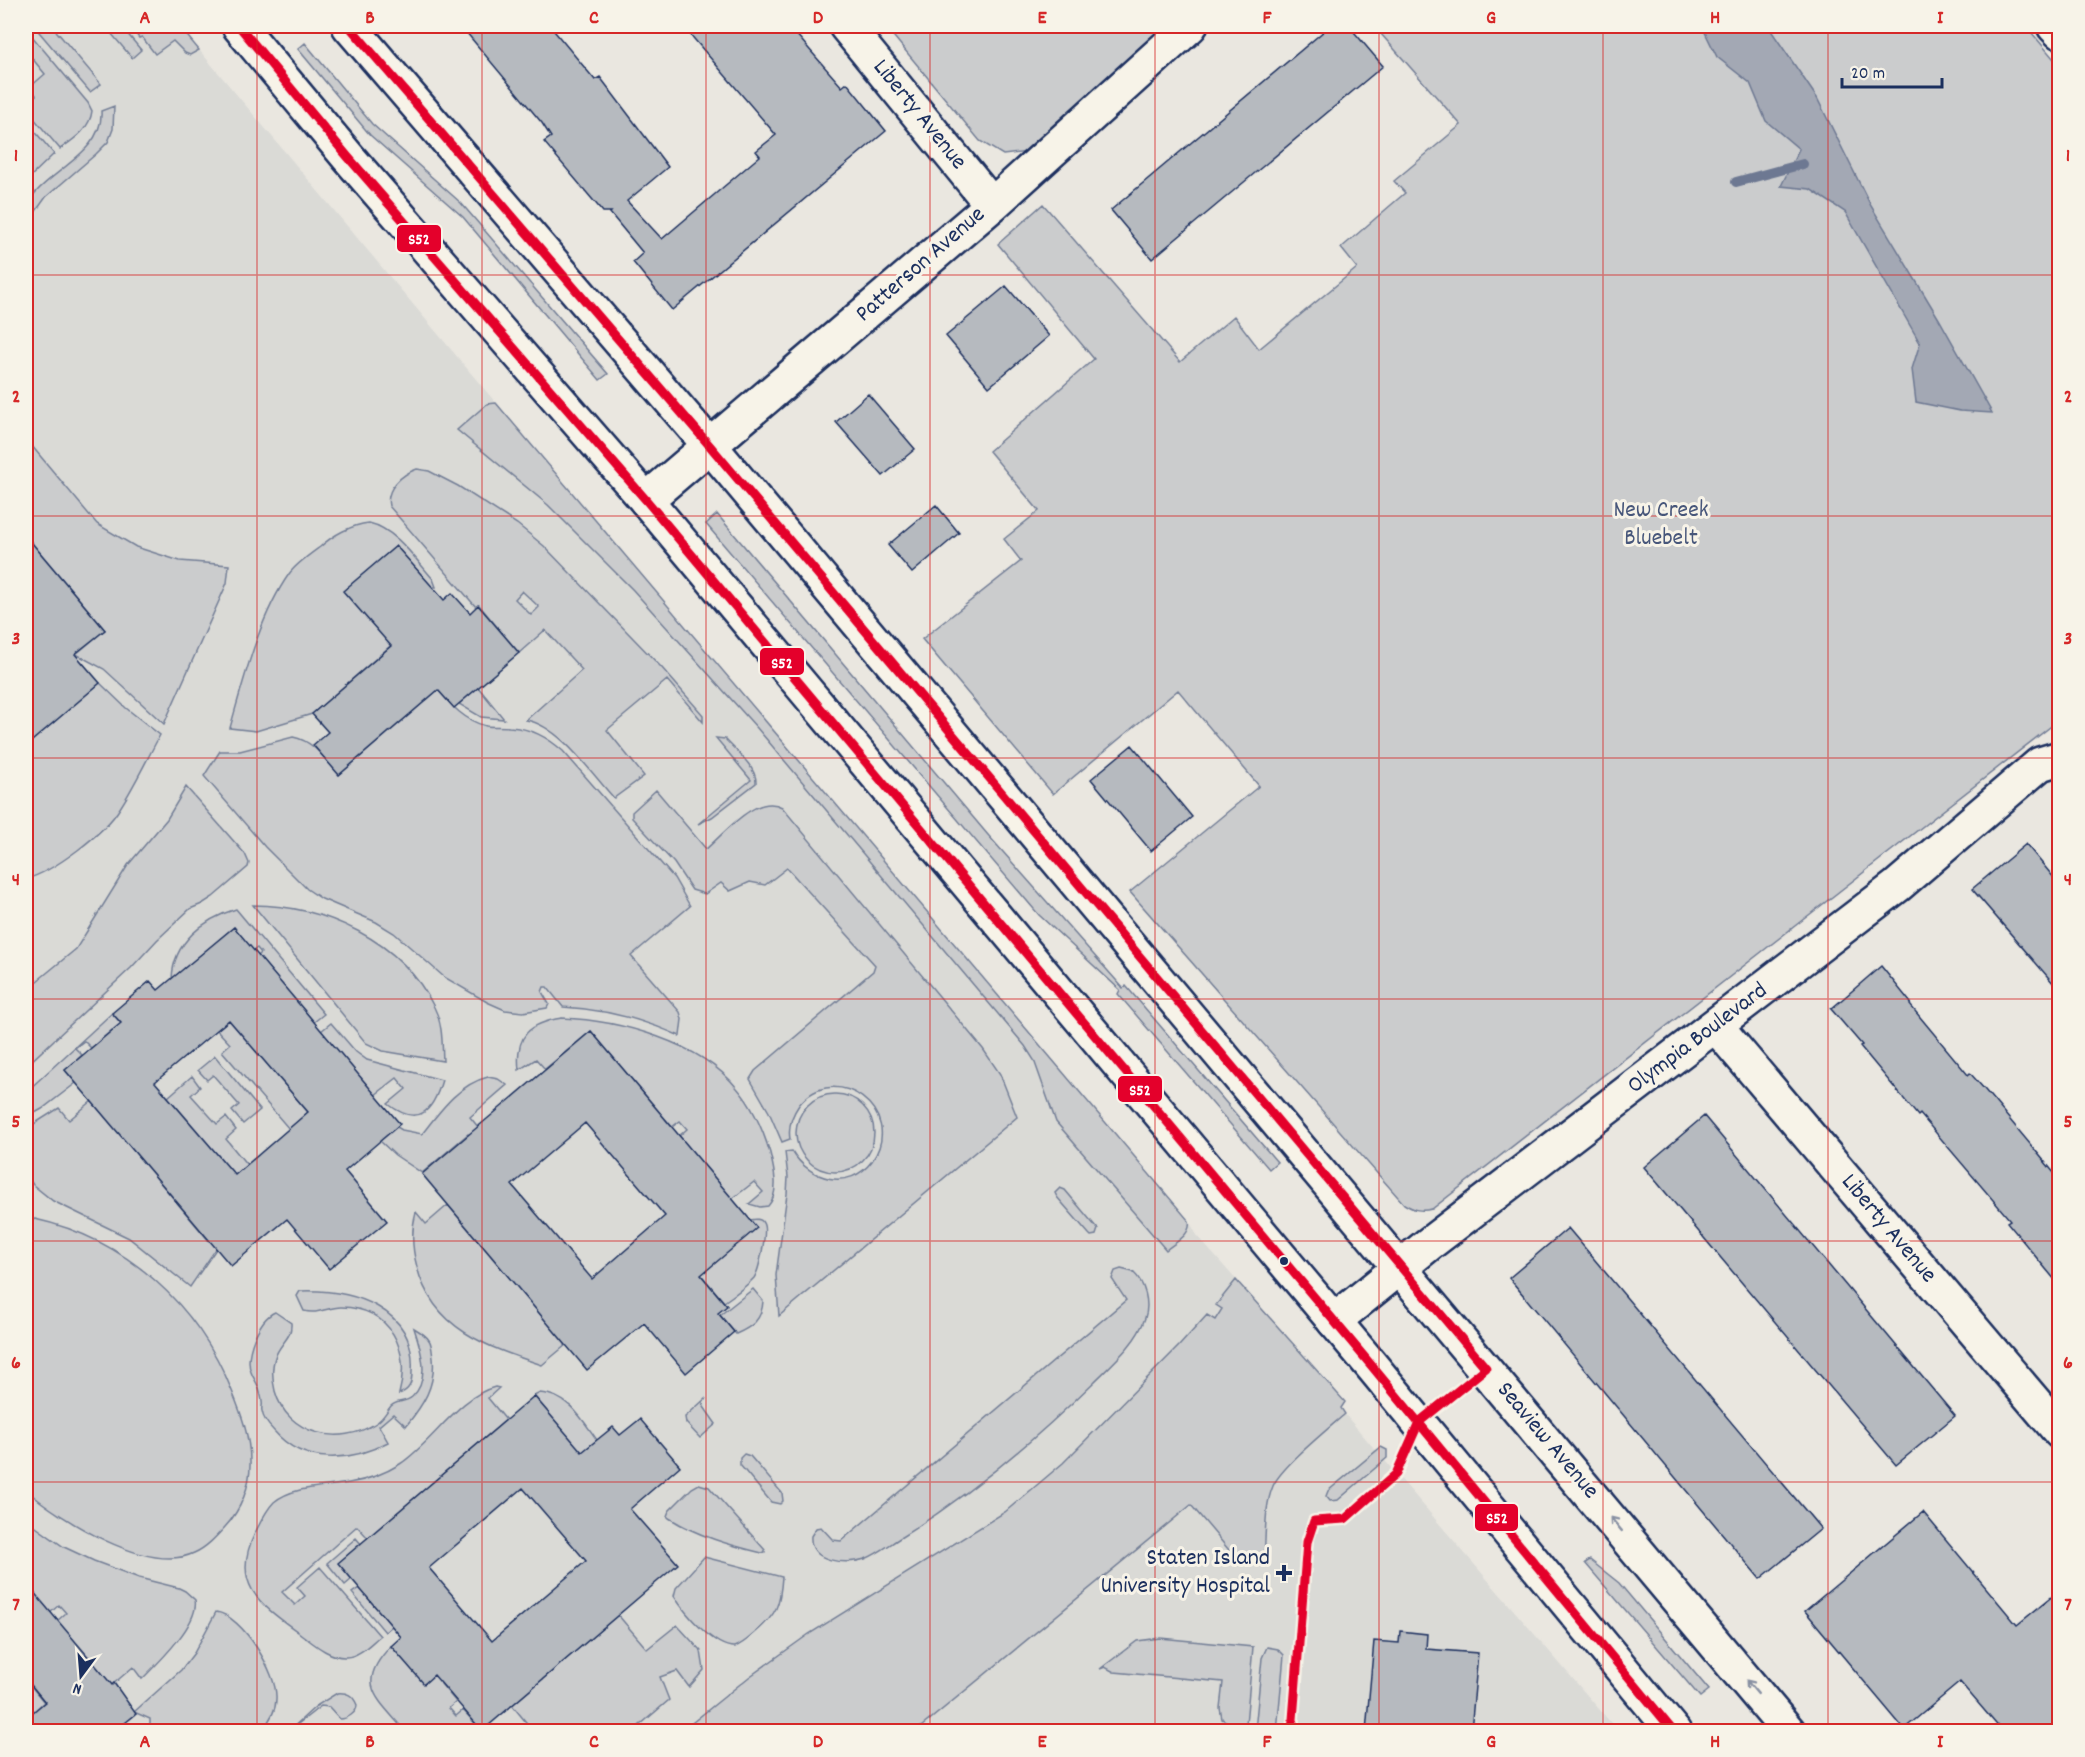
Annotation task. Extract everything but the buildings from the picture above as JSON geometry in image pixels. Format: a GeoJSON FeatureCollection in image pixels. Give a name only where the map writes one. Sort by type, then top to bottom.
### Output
{"type":"FeatureCollection","features":[{"type":"Feature","properties":{"kind":"street","name":"Seaview Avenue"},"geometry":{"type":"LineString","coordinates":[[349,26],[710,446],[1789,1731]]}},
{"type":"Feature","properties":{"kind":"street","name":"Liberty Avenue"},"geometry":{"type":"LineString","coordinates":[[846,26],[992,205]]}},
{"type":"Feature","properties":{"kind":"street","name":"Patterson Avenue"},"geometry":{"type":"LineString","coordinates":[[646,500],[992,205],[1190,26]]}},
{"type":"Feature","properties":{"kind":"street"},"geometry":{"type":"LineString","coordinates":[[2054,26],[2060,32]]}},
{"type":"Feature","properties":{"kind":"street"},"geometry":{"type":"LineString","coordinates":[[255,31],[348,157],[646,500],[1334,1321],[1674,1731]]}},
{"type":"Feature","properties":{"kind":"street","name":"Olympia Boulevard"},"geometry":{"type":"LineString","coordinates":[[1334,1321],[1400,1266],[1897,886],[2040,764],[2060,758]]}},
{"type":"Feature","properties":{"kind":"street","name":"Liberty Avenue"},"geometry":{"type":"LineString","coordinates":[[1716,1026],[2060,1432]]}},
{"type":"Feature","properties":{"kind":"shaded area"},"geometry":{"type":"Polygon","coordinates":[[[26,26],[179,26],[1189,1221],[1198,1237],[1345,1402],[1342,1405],[1342,1411],[1618,1731],[26,1732],[26,26]]]}},
{"type":"Feature","properties":{"kind":"shaded area"},"geometry":{"type":"Polygon","coordinates":[[[1702,26],[1768,26],[1817,98],[1871,206],[1992,413],[1960,411],[1916,402],[1912,369],[1920,343],[1845,212],[1810,189],[1781,186],[1799,149],[1766,121],[1750,83],[1717,57],[1702,26]]]}},
{"type":"Feature","properties":{"kind":"green space"},"geometry":{"type":"Polygon","coordinates":[[[34,26],[52,26],[101,84],[90,92],[34,26]]]}},
{"type":"Feature","properties":{"kind":"green space"},"geometry":{"type":"Polygon","coordinates":[[[105,26],[121,26],[141,50],[132,58],[105,26]]]}},
{"type":"Feature","properties":{"kind":"green space"},"geometry":{"type":"Polygon","coordinates":[[[130,26],[179,26],[199,50],[190,55],[173,41],[155,54],[130,26]]]}},
{"type":"Feature","properties":{"kind":"green space"},"geometry":{"type":"Polygon","coordinates":[[[885,26],[1166,26],[1028,152],[1003,155],[980,141],[885,26]]]}},
{"type":"Feature","properties":{"kind":"green space","name":"New Creek Bluebelt"},"geometry":{"type":"Polygon","coordinates":[[[1374,26],[2026,26],[2059,65],[2059,720],[1432,1209],[1424,1210],[1414,1209],[1404,1204],[1130,892],[1259,786],[1178,690],[1053,794],[922,639],[1021,561],[1004,539],[1039,511],[989,451],[1094,359],[998,244],[1043,204],[1180,362],[1234,316],[1259,349],[1357,268],[1341,248],[1405,193],[1394,181],[1461,125],[1374,26]]]}},
{"type":"Feature","properties":{"kind":"green space"},"geometry":{"type":"Polygon","coordinates":[[[26,29],[88,103],[92,111],[85,128],[60,149],[26,109],[26,103],[36,95],[30,87],[45,74],[26,51],[26,29]]]}},
{"type":"Feature","properties":{"kind":"green space"},"geometry":{"type":"Polygon","coordinates":[[[305,43],[372,124],[461,203],[608,374],[600,380],[463,217],[370,135],[298,49],[305,43]]]}},
{"type":"Feature","properties":{"kind":"green space"},"geometry":{"type":"Polygon","coordinates":[[[114,106],[113,129],[108,142],[46,197],[26,225],[25,210],[29,200],[46,182],[88,146],[100,124],[101,111],[114,106]]]}},
{"type":"Feature","properties":{"kind":"green space"},"geometry":{"type":"Polygon","coordinates":[[[26,121],[54,154],[26,181],[26,121]]]}},
{"type":"Feature","properties":{"kind":"green space"},"geometry":{"type":"Polygon","coordinates":[[[496,403],[1189,1221],[1186,1234],[1178,1241],[1166,1250],[1056,1122],[1034,1060],[1025,1046],[757,728],[633,590],[548,505],[457,430],[487,404],[496,403]]]}},
{"type":"Feature","properties":{"kind":"green space"},"geometry":{"type":"Polygon","coordinates":[[[26,439],[97,524],[136,547],[180,561],[229,565],[227,583],[164,724],[104,669],[76,654],[105,630],[26,536],[26,439]]]}},
{"type":"Feature","properties":{"kind":"green space"},"geometry":{"type":"Polygon","coordinates":[[[417,469],[429,471],[458,486],[517,524],[544,546],[662,668],[703,715],[703,722],[667,680],[607,730],[644,776],[614,798],[563,741],[539,724],[526,720],[582,670],[545,630],[519,653],[479,605],[476,607],[389,506],[388,500],[392,488],[400,478],[417,469]],[[522,591],[515,599],[531,615],[539,607],[522,591]]]}},
{"type":"Feature","properties":{"kind":"green space"},"geometry":{"type":"Polygon","coordinates":[[[717,514],[988,835],[1123,988],[1126,986],[1277,1162],[1269,1169],[1118,994],[1120,990],[1039,915],[706,524],[717,514]]]}},
{"type":"Feature","properties":{"kind":"green space"},"geometry":{"type":"Polygon","coordinates":[[[369,523],[379,526],[397,538],[433,579],[436,587],[432,587],[396,546],[344,591],[397,640],[312,714],[256,731],[230,728],[261,629],[278,591],[289,574],[331,538],[349,528],[369,523]]]}},
{"type":"Feature","properties":{"kind":"green space"},"geometry":{"type":"Polygon","coordinates":[[[100,683],[126,708],[160,735],[131,790],[103,829],[64,860],[26,879],[26,746],[100,683]]]}},
{"type":"Feature","properties":{"kind":"green space"},"geometry":{"type":"Polygon","coordinates":[[[478,687],[504,719],[481,717],[459,704],[478,687]]]}},
{"type":"Feature","properties":{"kind":"green space"},"geometry":{"type":"Polygon","coordinates":[[[438,690],[453,707],[478,724],[524,729],[538,734],[557,746],[674,878],[690,906],[631,956],[680,1012],[682,1019],[680,1036],[623,1016],[563,1007],[547,987],[544,987],[542,992],[549,1004],[547,1008],[523,1012],[505,1010],[487,1002],[444,977],[394,933],[376,922],[322,899],[307,889],[265,847],[204,776],[220,751],[240,751],[293,737],[307,742],[339,775],[438,690]]]}},
{"type":"Feature","properties":{"kind":"green space"},"geometry":{"type":"Polygon","coordinates":[[[716,738],[725,739],[745,759],[753,771],[756,783],[712,817],[698,824],[751,780],[716,738]]]}},
{"type":"Feature","properties":{"kind":"green space"},"geometry":{"type":"Polygon","coordinates":[[[186,787],[245,854],[249,863],[248,867],[213,897],[190,909],[131,968],[26,1066],[26,990],[76,949],[128,865],[167,819],[186,787]]]}},
{"type":"Feature","properties":{"kind":"green space"},"geometry":{"type":"Polygon","coordinates":[[[656,790],[706,849],[752,810],[762,805],[772,804],[782,807],[983,1049],[1000,1074],[1017,1117],[779,1316],[776,1275],[787,1194],[788,1177],[785,1152],[792,1151],[808,1169],[819,1175],[841,1179],[852,1177],[863,1171],[872,1161],[880,1143],[880,1125],[874,1110],[862,1097],[847,1090],[831,1087],[814,1092],[799,1105],[791,1121],[790,1139],[782,1142],[769,1112],[750,1079],[755,1071],[873,971],[875,965],[787,868],[765,885],[750,882],[730,891],[721,883],[705,894],[692,890],[674,863],[632,818],[632,812],[656,790]]]}},
{"type":"Feature","properties":{"kind":"green space"},"geometry":{"type":"Polygon","coordinates":[[[253,905],[307,912],[333,920],[358,931],[402,963],[420,984],[437,1013],[441,1027],[443,1061],[383,1051],[366,1043],[253,905]]]}},
{"type":"Feature","properties":{"kind":"green space"},"geometry":{"type":"Polygon","coordinates":[[[236,909],[324,1014],[314,1022],[258,956],[261,953],[257,948],[253,951],[234,927],[172,979],[178,954],[192,934],[213,919],[236,909]]]}},
{"type":"Feature","properties":{"kind":"green space"},"geometry":{"type":"Polygon","coordinates":[[[112,1013],[126,1029],[118,1037],[112,1030],[91,1048],[84,1041],[75,1048],[82,1055],[65,1070],[76,1083],[42,1109],[26,1118],[26,1092],[112,1013]]]}},
{"type":"Feature","properties":{"kind":"green space"},"geometry":{"type":"Polygon","coordinates":[[[562,1018],[608,1023],[657,1036],[702,1058],[721,1072],[748,1103],[767,1144],[775,1181],[774,1194],[768,1206],[760,1207],[749,1204],[763,1192],[754,1182],[732,1199],[679,1136],[687,1129],[680,1121],[672,1127],[591,1031],[545,1069],[536,1059],[519,1070],[519,1048],[527,1033],[541,1023],[562,1018]]]}},
{"type":"Feature","properties":{"kind":"green space"},"geometry":{"type":"Polygon","coordinates":[[[229,1020],[308,1112],[289,1129],[222,1051],[230,1044],[217,1030],[229,1020]]]}},
{"type":"Feature","properties":{"kind":"green space"},"geometry":{"type":"Polygon","coordinates":[[[331,1023],[356,1052],[367,1060],[442,1080],[429,1108],[423,1113],[408,1115],[388,1104],[406,1089],[397,1078],[375,1095],[321,1031],[331,1023]]]}},
{"type":"Feature","properties":{"kind":"green space"},"geometry":{"type":"Polygon","coordinates":[[[215,1056],[260,1110],[243,1124],[232,1111],[239,1105],[213,1075],[207,1080],[198,1070],[215,1056]]]}},
{"type":"Feature","properties":{"kind":"green space"},"geometry":{"type":"Polygon","coordinates":[[[192,1076],[200,1087],[191,1095],[217,1124],[226,1117],[236,1130],[226,1139],[247,1165],[235,1175],[168,1097],[192,1076]]]}},
{"type":"Feature","properties":{"kind":"green space"},"geometry":{"type":"Polygon","coordinates":[[[488,1077],[498,1079],[507,1085],[470,1117],[483,1133],[475,1141],[468,1134],[422,1173],[395,1155],[380,1141],[397,1127],[422,1134],[459,1092],[488,1077]]]}},
{"type":"Feature","properties":{"kind":"green space"},"geometry":{"type":"Polygon","coordinates":[[[835,1094],[850,1097],[867,1111],[874,1133],[871,1148],[857,1165],[835,1172],[820,1169],[803,1155],[796,1133],[799,1118],[813,1101],[835,1094]]]}},
{"type":"Feature","properties":{"kind":"green space"},"geometry":{"type":"Polygon","coordinates":[[[92,1101],[209,1241],[214,1237],[216,1249],[190,1287],[129,1238],[53,1201],[33,1185],[26,1174],[26,1129],[59,1108],[69,1120],[92,1101]]]}},
{"type":"Feature","properties":{"kind":"green space"},"geometry":{"type":"Polygon","coordinates":[[[1060,1188],[1065,1190],[1098,1229],[1096,1235],[1091,1236],[1057,1197],[1055,1193],[1060,1188]]]}},
{"type":"Feature","properties":{"kind":"green space"},"geometry":{"type":"Polygon","coordinates":[[[448,1205],[566,1345],[542,1365],[502,1351],[465,1332],[449,1321],[425,1288],[417,1267],[413,1246],[416,1212],[426,1224],[448,1205]]]}},
{"type":"Feature","properties":{"kind":"green space"},"geometry":{"type":"Polygon","coordinates":[[[35,1219],[99,1242],[155,1280],[179,1304],[200,1331],[218,1360],[244,1425],[250,1452],[249,1479],[244,1497],[231,1520],[203,1548],[194,1553],[175,1558],[153,1557],[106,1541],[60,1515],[26,1490],[26,1220],[35,1219]]]}},
{"type":"Feature","properties":{"kind":"green space"},"geometry":{"type":"Polygon","coordinates":[[[750,1220],[761,1220],[764,1227],[764,1242],[758,1267],[754,1278],[724,1302],[698,1271],[756,1228],[750,1220]]]}},
{"type":"Feature","properties":{"kind":"green space"},"geometry":{"type":"Polygon","coordinates":[[[1121,1269],[1133,1272],[1141,1282],[1147,1300],[1145,1318],[1136,1336],[1123,1353],[1072,1404],[977,1485],[874,1555],[849,1562],[830,1560],[816,1552],[811,1536],[816,1528],[821,1527],[833,1540],[841,1541],[1126,1300],[1112,1279],[1115,1271],[1121,1269]]]}},
{"type":"Feature","properties":{"kind":"green space"},"geometry":{"type":"Polygon","coordinates":[[[1236,1280],[1345,1402],[1341,1408],[1345,1414],[1285,1469],[1273,1486],[1267,1512],[1264,1559],[1234,1556],[1191,1505],[916,1731],[682,1731],[749,1677],[809,1634],[1005,1512],[1063,1463],[1207,1315],[1215,1320],[1222,1309],[1216,1305],[1236,1280]]]}},
{"type":"Feature","properties":{"kind":"green space"},"geometry":{"type":"Polygon","coordinates":[[[753,1289],[763,1301],[761,1313],[747,1329],[736,1334],[720,1315],[753,1289]]]}},
{"type":"Feature","properties":{"kind":"green space"},"geometry":{"type":"Polygon","coordinates":[[[300,1291],[320,1291],[360,1299],[378,1307],[393,1318],[404,1332],[411,1350],[412,1376],[408,1388],[399,1394],[402,1362],[399,1347],[393,1334],[384,1323],[373,1315],[358,1309],[336,1307],[314,1312],[304,1311],[297,1296],[300,1291]]]}},
{"type":"Feature","properties":{"kind":"green space"},"geometry":{"type":"Polygon","coordinates":[[[275,1312],[291,1323],[291,1327],[273,1365],[275,1391],[281,1406],[303,1427],[317,1433],[331,1435],[362,1430],[383,1417],[393,1404],[412,1397],[418,1390],[423,1373],[414,1328],[429,1340],[433,1358],[430,1386],[423,1403],[406,1426],[393,1414],[379,1426],[388,1442],[374,1449],[344,1457],[313,1455],[299,1450],[286,1442],[266,1422],[261,1396],[249,1365],[254,1338],[264,1322],[275,1312]]]}},
{"type":"Feature","properties":{"kind":"green space"},"geometry":{"type":"Polygon","coordinates":[[[495,1387],[499,1388],[488,1398],[506,1420],[368,1538],[357,1526],[282,1592],[295,1605],[305,1596],[297,1587],[320,1567],[380,1636],[356,1655],[340,1657],[322,1650],[263,1604],[248,1581],[246,1567],[248,1551],[255,1533],[274,1502],[300,1490],[356,1482],[388,1471],[412,1455],[469,1400],[495,1387]]]}},
{"type":"Feature","properties":{"kind":"green space"},"geometry":{"type":"Polygon","coordinates":[[[540,1393],[559,1398],[567,1403],[580,1416],[597,1440],[577,1457],[574,1443],[534,1396],[540,1393]]]}},
{"type":"Feature","properties":{"kind":"green space"},"geometry":{"type":"Polygon","coordinates":[[[706,1398],[703,1403],[704,1407],[716,1424],[700,1438],[686,1423],[685,1417],[706,1398]]]}},
{"type":"Feature","properties":{"kind":"green space"},"geometry":{"type":"Polygon","coordinates":[[[1381,1447],[1387,1450],[1387,1458],[1338,1500],[1330,1501],[1326,1496],[1328,1491],[1381,1447]]]}},
{"type":"Feature","properties":{"kind":"green space"},"geometry":{"type":"Polygon","coordinates":[[[744,1454],[750,1456],[782,1493],[783,1501],[780,1504],[771,1502],[740,1465],[740,1458],[744,1454]]]}},
{"type":"Feature","properties":{"kind":"green space"},"geometry":{"type":"Polygon","coordinates":[[[699,1484],[709,1487],[765,1552],[714,1539],[691,1530],[667,1516],[669,1511],[692,1488],[699,1484]]]}},
{"type":"Feature","properties":{"kind":"green space"},"geometry":{"type":"Polygon","coordinates":[[[26,1520],[64,1547],[139,1578],[179,1588],[195,1600],[195,1609],[184,1631],[142,1679],[133,1667],[112,1685],[57,1621],[66,1613],[59,1605],[50,1613],[26,1583],[26,1520]]]}},
{"type":"Feature","properties":{"kind":"green space"},"geometry":{"type":"Polygon","coordinates":[[[356,1538],[361,1544],[339,1563],[352,1579],[345,1585],[327,1563],[356,1538]]]}},
{"type":"Feature","properties":{"kind":"green space"},"geometry":{"type":"Polygon","coordinates":[[[704,1557],[782,1577],[780,1595],[773,1614],[763,1626],[735,1647],[727,1646],[709,1636],[674,1596],[676,1588],[704,1557]]]}},
{"type":"Feature","properties":{"kind":"green space"},"geometry":{"type":"Polygon","coordinates":[[[1590,1560],[1619,1583],[1709,1690],[1700,1697],[1585,1563],[1590,1560]]]}},
{"type":"Feature","properties":{"kind":"green space"},"geometry":{"type":"Polygon","coordinates":[[[359,1588],[398,1621],[385,1632],[352,1593],[359,1588]]]}},
{"type":"Feature","properties":{"kind":"green space"},"geometry":{"type":"Polygon","coordinates":[[[216,1612],[237,1623],[265,1661],[275,1688],[276,1704],[272,1717],[261,1731],[150,1731],[150,1719],[134,1712],[181,1670],[194,1653],[216,1612]]]}},
{"type":"Feature","properties":{"kind":"green space"},"geometry":{"type":"Polygon","coordinates":[[[618,1615],[647,1649],[677,1625],[701,1651],[704,1670],[689,1687],[677,1671],[660,1677],[669,1700],[633,1731],[529,1731],[530,1727],[512,1705],[618,1615]]]}},
{"type":"Feature","properties":{"kind":"green space"},"geometry":{"type":"Polygon","coordinates":[[[1160,1638],[1253,1647],[1246,1724],[1227,1722],[1222,1719],[1220,1708],[1223,1682],[1114,1672],[1105,1667],[1100,1669],[1137,1641],[1160,1638]]]}},
{"type":"Feature","properties":{"kind":"green space"},"geometry":{"type":"Polygon","coordinates":[[[391,1646],[440,1670],[441,1684],[456,1702],[449,1708],[456,1716],[463,1710],[482,1731],[405,1731],[379,1700],[372,1681],[380,1659],[391,1646]]]}},
{"type":"Feature","properties":{"kind":"green space"},"geometry":{"type":"Polygon","coordinates":[[[1267,1647],[1278,1649],[1284,1655],[1277,1731],[1255,1731],[1262,1658],[1267,1647]]]}},
{"type":"Feature","properties":{"kind":"green space"},"geometry":{"type":"Polygon","coordinates":[[[26,1680],[44,1702],[33,1712],[26,1698],[26,1680]]]}},
{"type":"Feature","properties":{"kind":"green space"},"geometry":{"type":"Polygon","coordinates":[[[337,1693],[344,1693],[354,1699],[357,1708],[351,1715],[340,1719],[329,1707],[321,1706],[289,1731],[316,1706],[337,1693]]]}},
{"type":"Feature","properties":{"kind":"waterway"},"geometry":{"type":"LineString","coordinates":[[1736,182],[1803,164]]}},
{"type":"Feature","properties":{"kind":"transit line","name":"S52"},"geometry":{"type":"LineString","coordinates":[[239,26],[348,157],[646,500],[1371,1365],[1674,1732]]}},
{"type":"Feature","properties":{"kind":"transit line","name":"S52"},"geometry":{"type":"LineString","coordinates":[[349,26],[710,446],[1486,1368],[1419,1422],[1396,1474],[1345,1519],[1314,1521],[1307,1542],[1292,1732]]}},
{"type":"Feature","properties":{"kind":"place","name":"Staten Island University Hospital"},"geometry":{"type":"Point","coordinates":[1284,1573]}}]}
